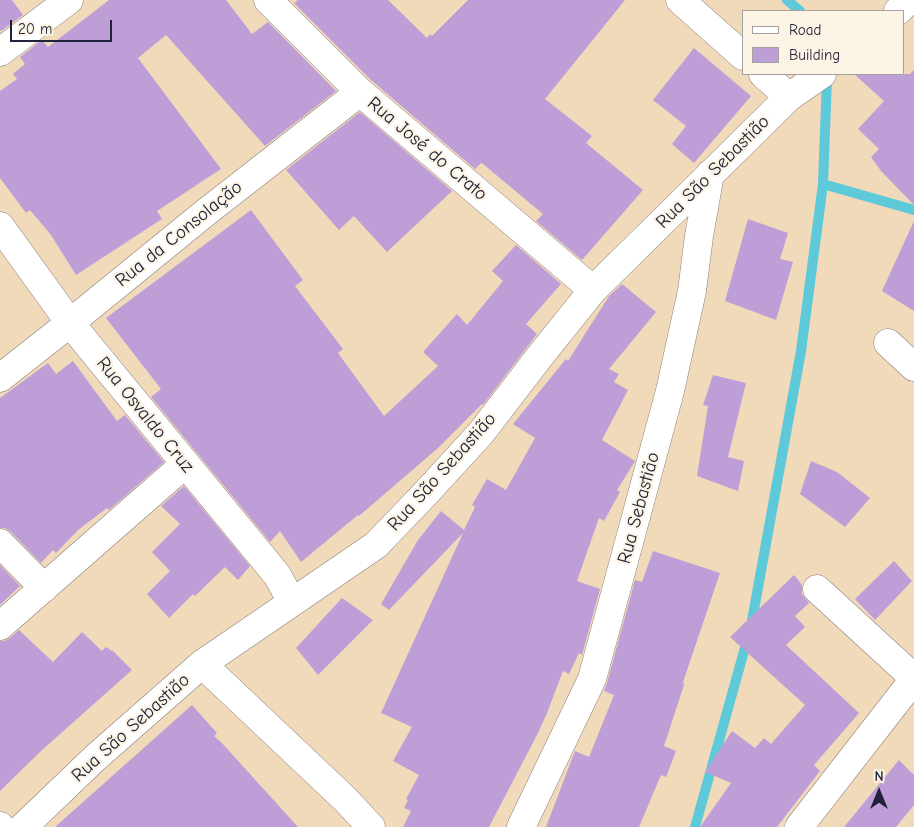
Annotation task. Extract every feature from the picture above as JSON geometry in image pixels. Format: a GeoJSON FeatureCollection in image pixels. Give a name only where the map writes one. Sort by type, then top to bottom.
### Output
{"type":"FeatureCollection","features":[{"type":"Feature","properties":{"kind":"street"},"geometry":{"type":"LineString","coordinates":[[0,52],[69,0]]}},
{"type":"Feature","properties":{"kind":"street","name":"Rua José do Crato"},"geometry":{"type":"LineString","coordinates":[[268,0],[360,92],[593,290]]}},
{"type":"Feature","properties":{"kind":"street"},"geometry":{"type":"LineString","coordinates":[[680,0],[742,55]]}},
{"type":"Feature","properties":{"kind":"street"},"geometry":{"type":"LineString","coordinates":[[899,10],[909,0]]}},
{"type":"Feature","properties":{"kind":"street"},"geometry":{"type":"LineString","coordinates":[[764,75],[789,97]]}},
{"type":"Feature","properties":{"kind":"street","name":"Rua São Sebastião"},"geometry":{"type":"LineString","coordinates":[[23,827],[95,758],[202,664],[376,545],[481,433],[593,290],[789,97],[821,75]]}},
{"type":"Feature","properties":{"kind":"street","name":"Rua da Consolação"},"geometry":{"type":"LineString","coordinates":[[0,378],[205,213],[360,92]]}},
{"type":"Feature","properties":{"kind":"street","name":"Rua Sebastião"},"geometry":{"type":"LineString","coordinates":[[521,827],[592,679],[670,391],[692,291],[710,174]]}},
{"type":"Feature","properties":{"kind":"street","name":"Rua Osvaldo Cruz"},"geometry":{"type":"LineString","coordinates":[[0,226],[70,323],[277,575],[292,602]]}},
{"type":"Feature","properties":{"kind":"street"},"geometry":{"type":"LineString","coordinates":[[888,344],[914,367]]}},
{"type":"Feature","properties":{"kind":"street"},"geometry":{"type":"LineString","coordinates":[[0,626],[185,464]]}},
{"type":"Feature","properties":{"kind":"street"},"geometry":{"type":"LineString","coordinates":[[0,543],[44,588]]}},
{"type":"Feature","properties":{"kind":"street"},"geometry":{"type":"LineString","coordinates":[[799,827],[914,679],[817,589]]}},
{"type":"Feature","properties":{"kind":"street"},"geometry":{"type":"LineString","coordinates":[[202,664],[372,827]]}},
{"type":"Feature","properties":{"kind":"building"},"geometry":{"type":"Polygon","coordinates":[[[0,0],[12,0],[23,15],[1,31],[0,30],[0,0]]]}},
{"type":"Feature","properties":{"kind":"building"},"geometry":{"type":"Polygon","coordinates":[[[109,0],[226,0],[252,34],[268,22],[336,91],[265,146],[166,35],[138,58],[221,169],[157,211],[162,219],[76,275],[51,235],[30,210],[26,213],[0,178],[0,91],[17,79],[13,74],[25,64],[20,57],[42,40],[48,47],[109,0]]]}},
{"type":"Feature","properties":{"kind":"building"},"geometry":{"type":"Polygon","coordinates":[[[298,0],[388,0],[427,38],[430,34],[432,36],[468,0],[625,0],[545,99],[592,136],[586,143],[643,190],[582,260],[536,221],[543,214],[483,164],[481,163],[475,169],[371,80],[294,3],[298,0]]]}},
{"type":"Feature","properties":{"kind":"building"},"geometry":{"type":"Polygon","coordinates":[[[694,48],[751,96],[694,163],[672,144],[686,126],[653,100],[694,48]]]}},
{"type":"Feature","properties":{"kind":"building"},"geometry":{"type":"Polygon","coordinates":[[[914,70],[914,205],[881,171],[871,157],[879,149],[858,129],[884,101],[855,75],[910,74],[914,70]]]}},
{"type":"Feature","properties":{"kind":"building"},"geometry":{"type":"Polygon","coordinates":[[[360,112],[452,191],[387,252],[354,216],[339,230],[286,170],[360,112]]]}},
{"type":"Feature","properties":{"kind":"building"},"geometry":{"type":"Polygon","coordinates":[[[251,210],[303,280],[295,286],[343,349],[338,353],[384,416],[438,366],[423,352],[457,314],[467,325],[503,281],[492,271],[516,245],[561,284],[526,324],[537,334],[483,405],[438,448],[359,516],[301,562],[280,531],[270,542],[151,397],[161,389],[106,318],[251,210]]]}},
{"type":"Feature","properties":{"kind":"building"},"geometry":{"type":"Polygon","coordinates":[[[748,219],[788,233],[780,259],[793,262],[776,320],[725,301],[748,219]]]}},
{"type":"Feature","properties":{"kind":"building"},"geometry":{"type":"Polygon","coordinates":[[[914,221],[914,311],[882,291],[914,221]]]}},
{"type":"Feature","properties":{"kind":"building"},"geometry":{"type":"Polygon","coordinates":[[[622,284],[656,312],[609,369],[619,374],[614,382],[628,390],[602,440],[635,461],[617,490],[620,492],[604,521],[599,518],[577,581],[600,589],[582,655],[579,653],[569,674],[563,671],[537,735],[489,827],[403,827],[411,811],[404,808],[408,800],[406,799],[419,775],[393,761],[412,727],[381,713],[463,533],[389,610],[381,604],[418,540],[441,511],[464,530],[475,507],[472,505],[487,479],[506,490],[535,438],[513,424],[566,359],[568,361],[609,296],[622,284]]]}},
{"type":"Feature","properties":{"kind":"building"},"geometry":{"type":"Polygon","coordinates":[[[73,361],[117,421],[125,415],[164,462],[109,510],[107,508],[78,530],[56,553],[53,550],[41,563],[11,532],[5,528],[0,528],[0,398],[48,363],[56,374],[73,361]]]}},
{"type":"Feature","properties":{"kind":"building"},"geometry":{"type":"Polygon","coordinates":[[[713,375],[746,383],[728,457],[744,461],[738,491],[697,476],[708,406],[703,405],[713,375]]]}},
{"type":"Feature","properties":{"kind":"building"},"geometry":{"type":"Polygon","coordinates":[[[811,461],[837,472],[870,498],[845,527],[800,494],[811,461]]]}},
{"type":"Feature","properties":{"kind":"building"},"geometry":{"type":"Polygon","coordinates":[[[184,486],[250,566],[238,580],[225,567],[195,596],[193,594],[169,618],[147,594],[170,571],[152,552],[180,524],[161,506],[184,486]]]}},
{"type":"Feature","properties":{"kind":"building"},"geometry":{"type":"Polygon","coordinates":[[[653,551],[720,573],[682,685],[685,682],[664,746],[676,751],[666,777],[661,775],[639,827],[546,827],[575,751],[589,757],[614,695],[604,691],[635,580],[642,582],[653,551]]]}},
{"type":"Feature","properties":{"kind":"building"},"geometry":{"type":"Polygon","coordinates":[[[894,561],[912,581],[875,620],[855,599],[894,561]]]}},
{"type":"Feature","properties":{"kind":"building"},"geometry":{"type":"Polygon","coordinates":[[[0,565],[20,586],[0,605],[0,565]]]}},
{"type":"Feature","properties":{"kind":"building"},"geometry":{"type":"Polygon","coordinates":[[[794,575],[802,585],[802,594],[809,603],[795,616],[805,627],[786,645],[859,713],[814,765],[820,771],[777,827],[700,827],[731,783],[705,772],[732,731],[755,748],[764,738],[771,744],[805,705],[730,637],[794,575]]]}},
{"type":"Feature","properties":{"kind":"building"},"geometry":{"type":"Polygon","coordinates":[[[342,598],[373,620],[318,675],[296,648],[342,598]]]}},
{"type":"Feature","properties":{"kind":"building"},"geometry":{"type":"Polygon","coordinates":[[[19,630],[53,662],[82,632],[102,651],[106,647],[112,650],[132,670],[41,751],[0,791],[0,641],[10,638],[19,630]]]}},
{"type":"Feature","properties":{"kind":"building"},"geometry":{"type":"Polygon","coordinates":[[[192,705],[217,733],[214,736],[298,827],[55,827],[192,705]]]}},
{"type":"Feature","properties":{"kind":"building"},"geometry":{"type":"Polygon","coordinates":[[[899,760],[914,775],[914,805],[896,827],[844,827],[899,760]]]}},
{"type":"Feature","properties":{"kind":"waterway"},"geometry":{"type":"LineString","coordinates":[[787,0],[799,10]]}},
{"type":"Feature","properties":{"kind":"waterway"},"geometry":{"type":"LineString","coordinates":[[695,827],[751,626],[801,351],[823,184],[827,79]]}},
{"type":"Feature","properties":{"kind":"waterway"},"geometry":{"type":"LineString","coordinates":[[823,184],[914,210]]}}]}
